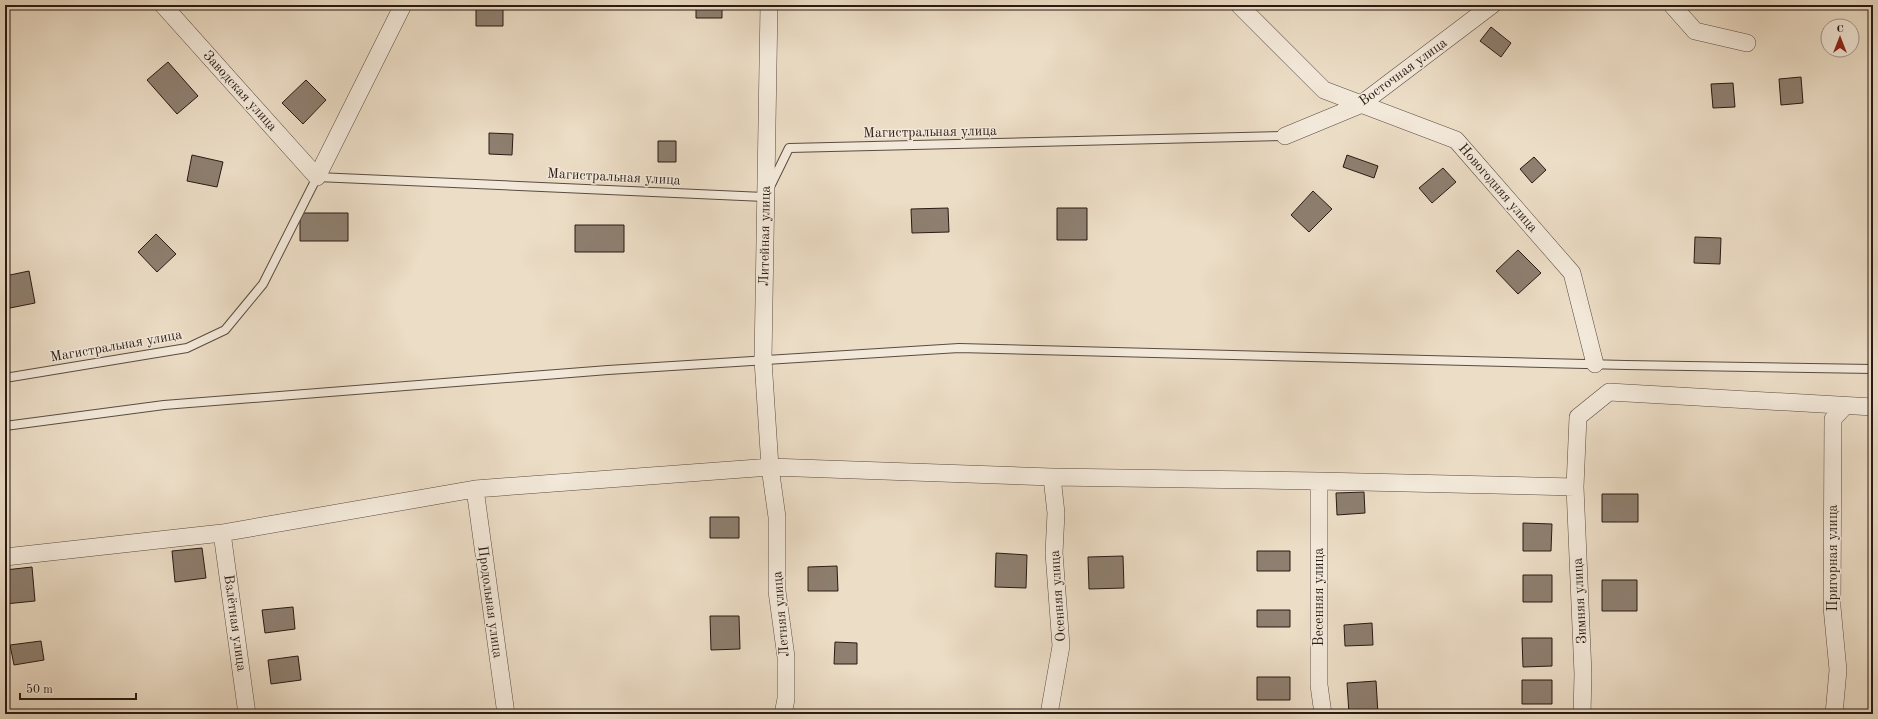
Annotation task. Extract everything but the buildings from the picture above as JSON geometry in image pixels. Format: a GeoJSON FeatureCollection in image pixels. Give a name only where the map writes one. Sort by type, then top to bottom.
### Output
{"type":"FeatureCollection","features":[{"type":"Feature","properties":{"kind":"street","name":"Заводская улица"},"geometry":{"type":"LineString","coordinates":[[163,5],[317,177]]}},
{"type":"Feature","properties":{"kind":"street"},"geometry":{"type":"LineString","coordinates":[[317,177],[403,5]]}},
{"type":"Feature","properties":{"kind":"street","name":"Литейная улица"},"geometry":{"type":"LineString","coordinates":[[769,5],[763,360],[770,467]]}},
{"type":"Feature","properties":{"kind":"street","name":"Новогодняя улица"},"geometry":{"type":"LineString","coordinates":[[1239,5],[1324,90],[1360,105],[1456,140],[1572,273],[1595,364]]}},
{"type":"Feature","properties":{"kind":"street","name":"Восточная улица"},"geometry":{"type":"LineString","coordinates":[[1285,136],[1360,105],[1492,5]]}},
{"type":"Feature","properties":{"kind":"street"},"geometry":{"type":"LineString","coordinates":[[1672,5],[1695,31],[1747,43]]}},
{"type":"Feature","properties":{"kind":"street","name":"Зимняя улица"},"geometry":{"type":"LineString","coordinates":[[1582,714],[1583,674],[1575,487],[1578,417],[1608,392],[1873,407]]}},
{"type":"Feature","properties":{"kind":"street","name":"Пригорная улица"},"geometry":{"type":"LineString","coordinates":[[1834,714],[1838,670],[1832,607],[1833,419],[1845,406]]}},
{"type":"Feature","properties":{"kind":"street"},"geometry":{"type":"LineString","coordinates":[[5,557],[222,533],[474,489],[770,467],[1052,477],[1575,487]]}},
{"type":"Feature","properties":{"kind":"street","name":"Летняя улица"},"geometry":{"type":"LineString","coordinates":[[770,467],[777,518],[777,591],[786,657],[786,699],[783,714]]}},
{"type":"Feature","properties":{"kind":"street","name":"Осенняя улица"},"geometry":{"type":"LineString","coordinates":[[1049,714],[1061,646],[1054,554],[1056,512],[1052,477]]}},
{"type":"Feature","properties":{"kind":"street","name":"Весенняя улица"},"geometry":{"type":"LineString","coordinates":[[1319,481],[1319,685],[1322,714]]}},
{"type":"Feature","properties":{"kind":"street","name":"Продольная улица"},"geometry":{"type":"LineString","coordinates":[[474,489],[506,714]]}},
{"type":"Feature","properties":{"kind":"street","name":"Взлётная улица"},"geometry":{"type":"LineString","coordinates":[[222,533],[247,714]]}},
{"type":"Feature","properties":{"kind":"lane","name":"Магистральная улица"},"geometry":{"type":"LineString","coordinates":[[5,378],[187,348],[225,330],[263,284],[317,177],[766,197],[789,148],[1285,136]]}},
{"type":"Feature","properties":{"kind":"lane"},"geometry":{"type":"LineString","coordinates":[[5,426],[164,405],[763,360],[959,348],[1595,364],[1873,369]]}}]}
